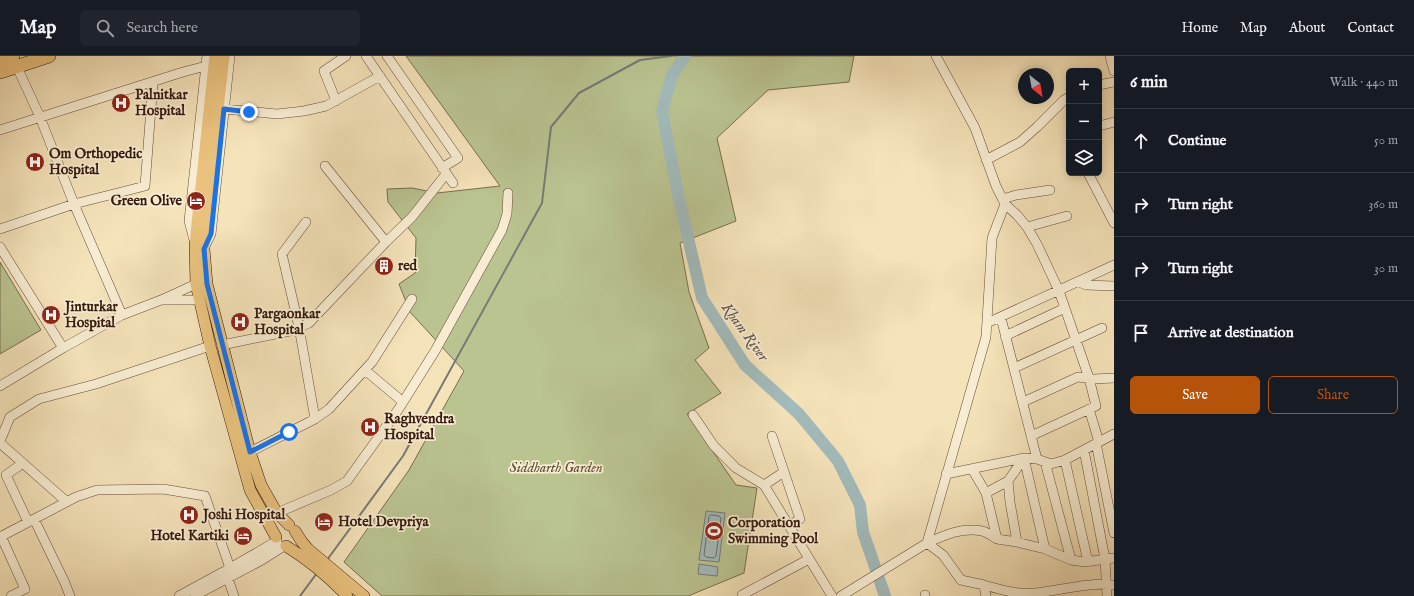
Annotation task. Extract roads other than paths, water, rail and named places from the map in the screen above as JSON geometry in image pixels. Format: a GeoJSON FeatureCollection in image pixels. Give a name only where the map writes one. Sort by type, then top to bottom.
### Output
{"type":"FeatureCollection","features":[{"type":"Feature","properties":{"kind":"highway"},"geometry":{"type":"LineString","coordinates":[[0,60],[15,62],[49,56]]}},
{"type":"Feature","properties":{"kind":"highway"},"geometry":{"type":"LineString","coordinates":[[0,72],[15,62]]}},
{"type":"Feature","properties":{"kind":"main road"},"geometry":{"type":"LineString","coordinates":[[215,56],[196,284],[210,346],[250,490],[281,542],[306,552],[331,574],[364,596]]}},
{"type":"Feature","properties":{"kind":"main road"},"geometry":{"type":"LineString","coordinates":[[201,224],[224,56]]}},
{"type":"Feature","properties":{"kind":"main road"},"geometry":{"type":"LineString","coordinates":[[199,248],[222,345],[250,452],[261,485],[277,513],[292,528],[302,542],[306,552]]}},
{"type":"Feature","properties":{"kind":"main road"},"geometry":{"type":"LineString","coordinates":[[281,542],[277,530],[282,526],[292,528]]}},
{"type":"Feature","properties":{"kind":"main road"},"geometry":{"type":"LineString","coordinates":[[281,542],[293,543],[295,541],[296,538],[292,528]]}},
{"type":"Feature","properties":{"kind":"main road"},"geometry":{"type":"LineString","coordinates":[[331,574],[348,596]]}},
{"type":"Feature","properties":{"kind":"street"},"geometry":{"type":"LineString","coordinates":[[207,56],[189,221],[199,248],[211,234],[230,56]]}},
{"type":"Feature","properties":{"kind":"street"},"geometry":{"type":"LineString","coordinates":[[336,101],[324,71],[346,56]]}},
{"type":"Feature","properties":{"kind":"street"},"geometry":{"type":"LineString","coordinates":[[366,56],[453,183]]}},
{"type":"Feature","properties":{"kind":"street"},"geometry":{"type":"LineString","coordinates":[[222,345],[290,331],[309,323],[386,242],[412,217],[444,171],[458,158],[387,56]]}},
{"type":"Feature","properties":{"kind":"street"},"geometry":{"type":"LineString","coordinates":[[936,56],[975,128],[996,186],[1004,202],[1017,214],[1037,244],[1059,291],[1089,378],[1096,406],[1032,436]]}},
{"type":"Feature","properties":{"kind":"street"},"geometry":{"type":"LineString","coordinates":[[1110,56],[1114,70]]}},
{"type":"Feature","properties":{"kind":"street"},"geometry":{"type":"LineString","coordinates":[[15,62],[40,118],[74,204],[122,315]]}},
{"type":"Feature","properties":{"kind":"street"},"geometry":{"type":"LineString","coordinates":[[0,130],[206,66]]}},
{"type":"Feature","properties":{"kind":"street"},"geometry":{"type":"LineString","coordinates":[[224,109],[277,114],[304,111],[326,106],[380,76]]}},
{"type":"Feature","properties":{"kind":"street"},"geometry":{"type":"LineString","coordinates":[[0,229],[74,204],[144,186],[153,82]]}},
{"type":"Feature","properties":{"kind":"street"},"geometry":{"type":"LineString","coordinates":[[1102,84],[1114,82]]}},
{"type":"Feature","properties":{"kind":"street"},"geometry":{"type":"LineString","coordinates":[[986,160],[1020,142],[1066,99]]}},
{"type":"Feature","properties":{"kind":"street"},"geometry":{"type":"LineString","coordinates":[[1102,125],[1114,122]]}},
{"type":"Feature","properties":{"kind":"street"},"geometry":{"type":"LineString","coordinates":[[324,166],[386,242]]}},
{"type":"Feature","properties":{"kind":"street"},"geometry":{"type":"LineString","coordinates":[[1090,176],[1114,223]]}},
{"type":"Feature","properties":{"kind":"street"},"geometry":{"type":"LineString","coordinates":[[927,543],[986,337],[992,238],[1004,202],[1016,195],[1050,190]]}},
{"type":"Feature","properties":{"kind":"street"},"geometry":{"type":"LineString","coordinates":[[277,513],[331,490],[347,481],[403,402],[435,351],[502,230],[507,214],[508,193]]}},
{"type":"Feature","properties":{"kind":"street"},"geometry":{"type":"LineString","coordinates":[[1027,227],[1067,216]]}},
{"type":"Feature","properties":{"kind":"street"},"geometry":{"type":"LineString","coordinates":[[306,222],[282,254],[299,327],[315,419]]}},
{"type":"Feature","properties":{"kind":"street"},"geometry":{"type":"LineString","coordinates":[[0,247],[63,348]]}},
{"type":"Feature","properties":{"kind":"street"},"geometry":{"type":"LineString","coordinates":[[987,324],[1114,265]]}},
{"type":"Feature","properties":{"kind":"street"},"geometry":{"type":"LineString","coordinates":[[1079,282],[1086,285],[1114,286]]}},
{"type":"Feature","properties":{"kind":"street"},"geometry":{"type":"LineString","coordinates":[[0,386],[122,315],[161,300],[196,284]]}},
{"type":"Feature","properties":{"kind":"street"},"geometry":{"type":"LineString","coordinates":[[250,452],[315,419],[329,409],[372,362],[412,299]]}},
{"type":"Feature","properties":{"kind":"street"},"geometry":{"type":"LineString","coordinates":[[161,300],[200,300]]}},
{"type":"Feature","properties":{"kind":"street"},"geometry":{"type":"LineString","coordinates":[[1005,336],[1065,308]]}},
{"type":"Feature","properties":{"kind":"street"},"geometry":{"type":"LineString","coordinates":[[1001,318],[1032,436],[1041,460],[1071,560]]}},
{"type":"Feature","properties":{"kind":"street"},"geometry":{"type":"LineString","coordinates":[[1014,368],[1102,328]]}},
{"type":"Feature","properties":{"kind":"street"},"geometry":{"type":"LineString","coordinates":[[67,502],[0,442],[10,417],[39,399],[96,384],[210,346]]}},
{"type":"Feature","properties":{"kind":"street"},"geometry":{"type":"LineString","coordinates":[[365,370],[403,402]]}},
{"type":"Feature","properties":{"kind":"street"},"geometry":{"type":"LineString","coordinates":[[1023,402],[1078,377],[1114,378]]}},
{"type":"Feature","properties":{"kind":"street"},"geometry":{"type":"LineString","coordinates":[[1089,409],[1098,442],[1114,533]]}},
{"type":"Feature","properties":{"kind":"street"},"geometry":{"type":"LineString","coordinates":[[693,415],[714,446],[736,468],[764,485],[832,596]]}},
{"type":"Feature","properties":{"kind":"street"},"geometry":{"type":"LineString","coordinates":[[946,474],[1024,458],[1041,460],[1051,464],[1065,460],[1114,434]]}},
{"type":"Feature","properties":{"kind":"street"},"geometry":{"type":"LineString","coordinates":[[772,436],[800,519],[789,526]]}},
{"type":"Feature","properties":{"kind":"street"},"geometry":{"type":"LineString","coordinates":[[1084,450],[1109,558],[1110,585],[1108,596]]}},
{"type":"Feature","properties":{"kind":"street"},"geometry":{"type":"LineString","coordinates":[[986,493],[1008,481],[1024,458]]}},
{"type":"Feature","properties":{"kind":"street"},"geometry":{"type":"LineString","coordinates":[[1024,458],[1045,549]]}},
{"type":"Feature","properties":{"kind":"street"},"geometry":{"type":"LineString","coordinates":[[1065,460],[1088,562]]}},
{"type":"Feature","properties":{"kind":"street"},"geometry":{"type":"LineString","coordinates":[[23,463],[6,475],[65,583],[70,596]]}},
{"type":"Feature","properties":{"kind":"street"},"geometry":{"type":"LineString","coordinates":[[972,469],[986,493],[997,539]]}},
{"type":"Feature","properties":{"kind":"street"},"geometry":{"type":"LineString","coordinates":[[764,485],[784,472]]}},
{"type":"Feature","properties":{"kind":"street"},"geometry":{"type":"LineString","coordinates":[[1008,481],[1017,542]]}},
{"type":"Feature","properties":{"kind":"street"},"geometry":{"type":"LineString","coordinates":[[11,596],[25,589],[1,536],[76,497],[97,490],[163,489],[205,496],[234,596]]}},
{"type":"Feature","properties":{"kind":"street"},"geometry":{"type":"LineString","coordinates":[[841,596],[927,543],[962,530],[983,531],[997,539],[1045,549],[1071,560],[1088,562],[1109,558]]}},
{"type":"Feature","properties":{"kind":"street"},"geometry":{"type":"LineString","coordinates":[[178,596],[227,572],[262,560],[281,542]]}},
{"type":"Feature","properties":{"kind":"street"},"geometry":{"type":"LineString","coordinates":[[927,543],[944,555],[961,580],[984,585],[1009,594],[1036,595],[1058,593],[1083,586],[1110,585]]}},
{"type":"Feature","properties":{"kind":"street"},"geometry":{"type":"LineString","coordinates":[[741,596],[809,559]]}},
{"type":"Feature","properties":{"kind":"street"},"geometry":{"type":"LineString","coordinates":[[194,596],[227,572]]}},
{"type":"Feature","properties":{"kind":"street"},"geometry":{"type":"LineString","coordinates":[[984,585],[986,596]]}},
{"type":"Feature","properties":{"kind":"street"},"geometry":{"type":"LineString","coordinates":[[1083,586],[1084,596]]}},
{"type":"Feature","properties":{"kind":"water"},"geometry":{"type":"Polygon","coordinates":[[[706,511],[725,513],[719,562],[699,560],[706,511]]]}},
{"type":"Feature","properties":{"kind":"water"},"geometry":{"type":"Polygon","coordinates":[[[699,564],[718,567],[717,576],[698,574],[699,564]]]}},
{"type":"Feature","properties":{"kind":"waterway"},"geometry":{"type":"LineString","coordinates":[[327,560],[403,456],[542,203],[551,127],[579,93],[640,60],[671,56]]}},
{"type":"Feature","properties":{"kind":"waterway","name":"Kham River"},"geometry":{"type":"LineString","coordinates":[[685,56],[672,75],[662,112],[679,199],[702,298],[745,365],[799,414],[838,461],[860,505],[863,532],[885,596]]}},
{"type":"Feature","properties":{"kind":"waterway"},"geometry":{"type":"LineString","coordinates":[[300,596],[317,573]]}},
{"type":"Feature","properties":{"kind":"place","name":"Palnitkar Hospital"},"geometry":{"type":"Point","coordinates":[121,103]}},
{"type":"Feature","properties":{"kind":"place","name":"Om Orthopedic Hospital"},"geometry":{"type":"Point","coordinates":[35,162]}},
{"type":"Feature","properties":{"kind":"place","name":"Green Olive"},"geometry":{"type":"Point","coordinates":[196,201]}},
{"type":"Feature","properties":{"kind":"place","name":"red"},"geometry":{"type":"Point","coordinates":[384,266]}},
{"type":"Feature","properties":{"kind":"place","name":"Jinturkar Hospital"},"geometry":{"type":"Point","coordinates":[51,315]}},
{"type":"Feature","properties":{"kind":"place","name":"Pargaonkar Hospital"},"geometry":{"type":"Point","coordinates":[240,322]}},
{"type":"Feature","properties":{"kind":"place","name":"Raghvendra Hospital"},"geometry":{"type":"Point","coordinates":[370,427]}},
{"type":"Feature","properties":{"kind":"place","name":"Joshi Hospital"},"geometry":{"type":"Point","coordinates":[189,515]}},
{"type":"Feature","properties":{"kind":"place","name":"Hotel Devpriya"},"geometry":{"type":"Point","coordinates":[324,522]}},
{"type":"Feature","properties":{"kind":"place","name":"Corporation Swimming Pool"},"geometry":{"type":"Point","coordinates":[714,531]}},
{"type":"Feature","properties":{"kind":"place","name":"Hotel Kartiki"},"geometry":{"type":"Point","coordinates":[243,536]}},
{"type":"Feature","properties":{"kind":"park label","name":"Siddharth Garden"},"geometry":{"type":"Point","coordinates":[556,468]}}]}
